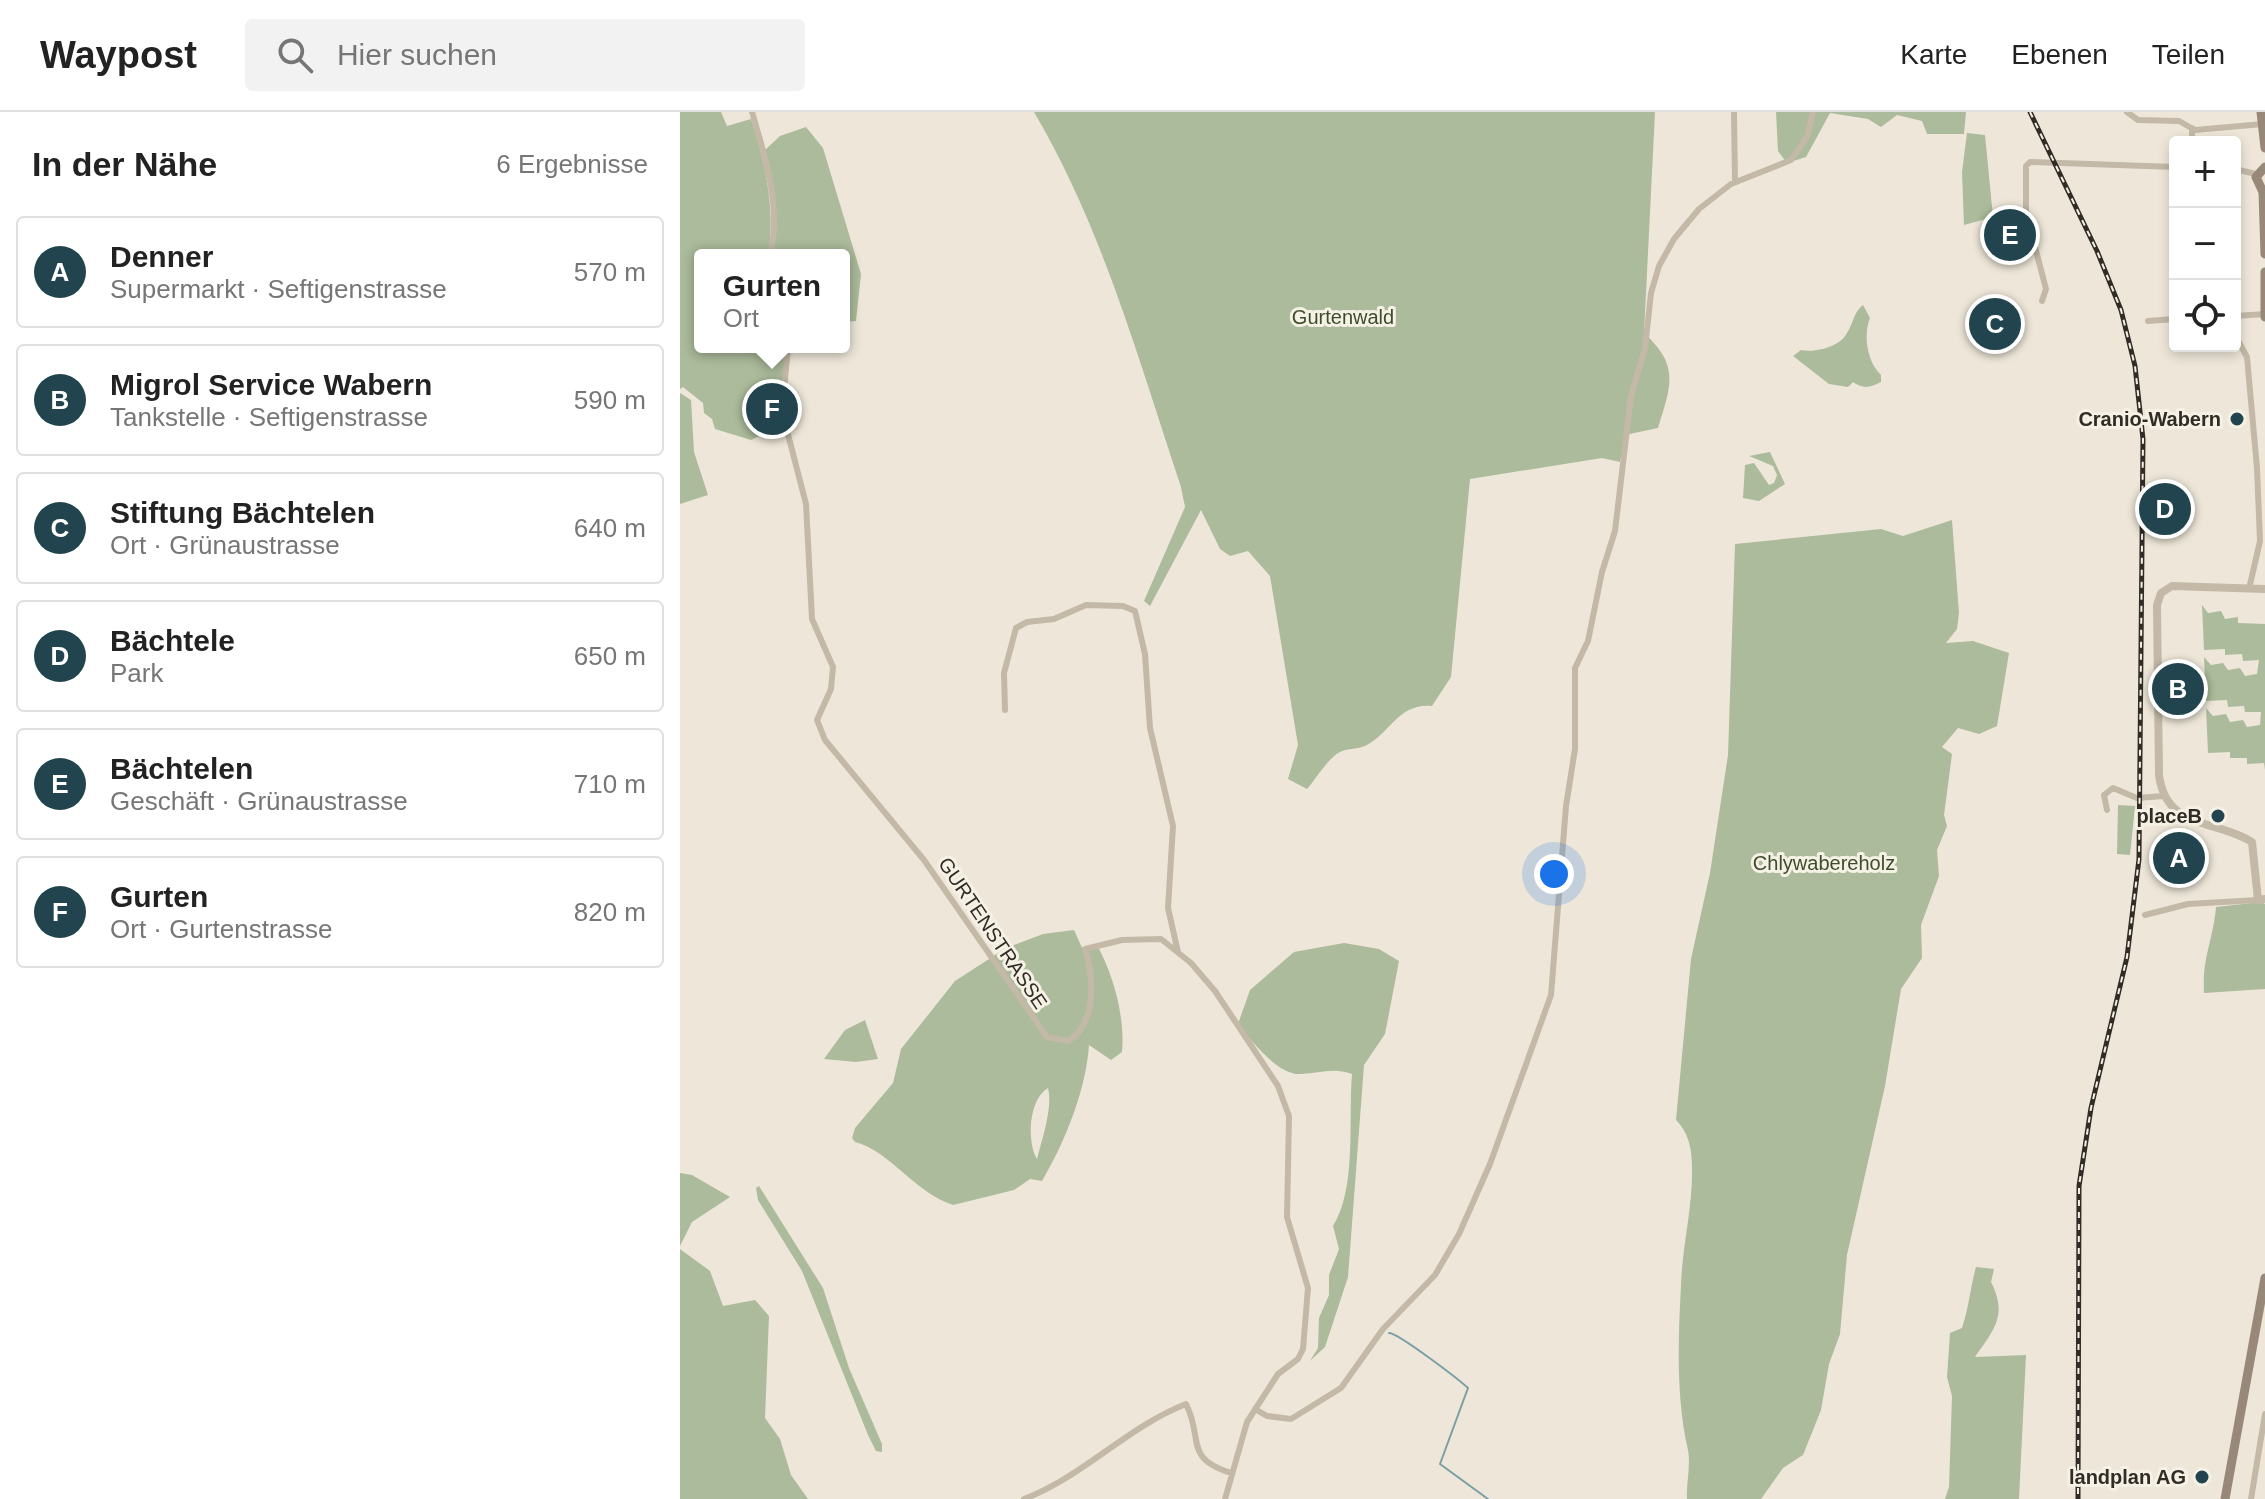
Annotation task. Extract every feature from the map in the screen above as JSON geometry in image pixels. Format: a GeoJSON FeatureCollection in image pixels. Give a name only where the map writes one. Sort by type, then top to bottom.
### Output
{"type":"FeatureCollection","features":[{"type":"Feature","properties":{"kind":"main road"},"geometry":{"type":"LineString","coordinates":[[2263,118],[2265,148]]}},
{"type":"Feature","properties":{"kind":"main road"},"geometry":{"type":"LineString","coordinates":[[2265,167],[2256,174],[2263,186],[2265,254]]}},
{"type":"Feature","properties":{"kind":"main road"},"geometry":{"type":"LineString","coordinates":[[2265,272],[2265,315]]}},
{"type":"Feature","properties":{"kind":"main road"},"geometry":{"type":"LineString","coordinates":[[2225,1499],[2265,1278]]}},
{"type":"Feature","properties":{"kind":"street"},"geometry":{"type":"LineString","coordinates":[[752,112],[768,171],[774,239],[772,249]]}},
{"type":"Feature","properties":{"kind":"street"},"geometry":{"type":"LineString","coordinates":[[1734,112],[1735,182]]}},
{"type":"Feature","properties":{"kind":"street"},"geometry":{"type":"LineString","coordinates":[[1255,1409],[1267,1416],[1291,1419],[1309,1411],[1350,1379],[1383,1329],[1419,1296],[1441,1265],[1490,1164],[1551,995],[1566,806],[1575,749],[1575,668],[1588,641],[1621,504],[1631,396],[1645,348],[1651,293],[1659,266],[1674,239],[1699,209],[1735,182],[1785,164],[1797,155],[1813,112]]}},
{"type":"Feature","properties":{"kind":"street"},"geometry":{"type":"LineString","coordinates":[[2127,112],[2138,120],[2183,123],[2192,128],[2263,118]]}},
{"type":"Feature","properties":{"kind":"street"},"geometry":{"type":"LineString","coordinates":[[2192,128],[2192,136]]}},
{"type":"Feature","properties":{"kind":"street"},"geometry":{"type":"LineString","coordinates":[[2042,301],[2046,289],[2026,212],[2026,166],[2030,162],[2169,167]]}},
{"type":"Feature","properties":{"kind":"street"},"geometry":{"type":"LineString","coordinates":[[2241,170],[2256,174]]}},
{"type":"Feature","properties":{"kind":"street"},"geometry":{"type":"LineString","coordinates":[[2241,316],[2265,315]]}},
{"type":"Feature","properties":{"kind":"street"},"geometry":{"type":"LineString","coordinates":[[2148,321],[2169,319]]}},
{"type":"Feature","properties":{"kind":"street"},"geometry":{"type":"LineString","coordinates":[[2241,344],[2246,351],[2260,541],[2249,589]]}},
{"type":"Feature","properties":{"kind":"street","name":"GURTENSTRASSE"},"geometry":{"type":"LineString","coordinates":[[787,353],[782,411],[806,504],[811,613],[833,667],[831,689],[817,720],[825,740],[924,860],[1047,1037],[1068,1041],[1084,1026],[1090,1002],[1085,949],[1110,941],[1153,938],[1168,942],[1215,991],[1278,1086],[1289,1116],[1287,1217],[1308,1288],[1303,1349],[1298,1359],[1278,1374],[1240,1437],[1225,1499]]}},
{"type":"Feature","properties":{"kind":"street"},"geometry":{"type":"LineString","coordinates":[[2145,915],[2188,904],[2262,896],[2252,842],[2183,814],[2164,796],[2159,775],[2159,596],[2166,588],[2177,585],[2265,589]]}},
{"type":"Feature","properties":{"kind":"street"},"geometry":{"type":"LineString","coordinates":[[1005,710],[1004,673],[1016,628],[1027,622],[1054,619],[1086,605],[1123,606],[1135,611],[1145,654],[1150,728],[1173,826],[1168,908],[1178,952]]}},
{"type":"Feature","properties":{"kind":"street"},"geometry":{"type":"LineString","coordinates":[[2107,810],[2104,795],[2113,788],[2137,798],[2164,796]]}},
{"type":"Feature","properties":{"kind":"street"},"geometry":{"type":"LineString","coordinates":[[1024,1499],[1074,1477],[1140,1429],[1186,1404],[1197,1453],[1212,1466],[1231,1473]]}},
{"type":"Feature","properties":{"kind":"street"},"geometry":{"type":"LineString","coordinates":[[2251,1499],[2265,1414]]}},
{"type":"Feature","properties":{"kind":"green space"},"geometry":{"type":"Polygon","coordinates":[[[680,112],[721,112],[727,126],[751,119],[765,169],[770,204],[770,238],[769,249],[694,249],[694,353],[786,353],[781,394],[755,423],[761,430],[765,427],[779,405],[783,427],[771,437],[759,436],[751,440],[715,429],[712,419],[704,413],[703,403],[683,387],[680,389],[680,112]]]}},
{"type":"Feature","properties":{"kind":"green space","name":"Gurtenwald"},"geometry":{"type":"Polygon","coordinates":[[[1034,112],[1655,112],[1644,333],[1668,366],[1669,388],[1658,428],[1625,435],[1620,462],[1602,458],[1470,479],[1451,677],[1432,706],[1411,709],[1365,746],[1336,755],[1307,789],[1288,779],[1298,745],[1270,576],[1248,551],[1230,556],[1220,549],[1201,510],[1150,606],[1144,601],[1185,507],[1181,487],[1099,248],[1080,201],[1034,112]]]}},
{"type":"Feature","properties":{"kind":"green space"},"geometry":{"type":"Polygon","coordinates":[[[1776,112],[1966,112],[1964,134],[1927,134],[1922,121],[1897,115],[1881,127],[1868,119],[1830,113],[1806,157],[1787,163],[1778,151],[1776,112]]]}},
{"type":"Feature","properties":{"kind":"green space"},"geometry":{"type":"Polygon","coordinates":[[[806,127],[823,148],[861,274],[856,321],[850,322],[850,249],[774,249],[776,224],[765,150],[780,136],[806,127]]]}},
{"type":"Feature","properties":{"kind":"green space"},"geometry":{"type":"Polygon","coordinates":[[[1967,133],[1985,135],[1993,217],[1964,225],[1962,172],[1967,133]]]}},
{"type":"Feature","properties":{"kind":"green space"},"geometry":{"type":"Polygon","coordinates":[[[1863,305],[1870,318],[1868,348],[1872,363],[1881,375],[1881,382],[1867,387],[1853,382],[1848,387],[1829,384],[1793,356],[1801,350],[1820,350],[1839,342],[1863,305]]]}},
{"type":"Feature","properties":{"kind":"green space"},"geometry":{"type":"Polygon","coordinates":[[[680,393],[691,400],[694,452],[708,495],[680,504],[680,393]]]}},
{"type":"Feature","properties":{"kind":"green space"},"geometry":{"type":"Polygon","coordinates":[[[1770,452],[1785,484],[1759,501],[1743,498],[1745,465],[1754,463],[1769,485],[1774,483],[1777,475],[1773,466],[1749,456],[1770,452]]]}},
{"type":"Feature","properties":{"kind":"green space","name":"Chlywabereholz"},"geometry":{"type":"Polygon","coordinates":[[[1952,520],[1959,613],[1957,629],[1946,643],[1973,641],[2009,653],[1997,726],[1979,734],[1958,728],[1942,747],[1952,754],[1944,815],[1947,826],[1937,850],[1939,876],[1921,925],[1922,958],[1901,989],[1885,1086],[1847,1255],[1840,1334],[1829,1364],[1821,1410],[1803,1455],[1783,1468],[1761,1499],[1687,1499],[1689,1456],[1681,1410],[1679,1348],[1682,1270],[1692,1169],[1688,1139],[1676,1120],[1691,959],[1710,873],[1728,755],[1735,544],[1881,529],[1903,536],[1952,520]]]}},
{"type":"Feature","properties":{"kind":"green space"},"geometry":{"type":"Polygon","coordinates":[[[2202,605],[2208,613],[2221,611],[2225,619],[2238,617],[2238,623],[2265,624],[2265,770],[2264,763],[2247,764],[2247,758],[2230,758],[2230,752],[2208,753],[2206,708],[2213,716],[2226,714],[2230,722],[2243,720],[2247,727],[2260,725],[2261,712],[2245,712],[2244,706],[2228,707],[2227,700],[2206,701],[2204,657],[2211,665],[2223,663],[2228,670],[2240,668],[2245,676],[2257,674],[2259,660],[2243,661],[2242,654],[2225,655],[2225,649],[2204,650],[2202,605]]]}},
{"type":"Feature","properties":{"kind":"green space"},"geometry":{"type":"Polygon","coordinates":[[[2118,805],[2135,806],[2130,855],[2117,854],[2118,805]]]}},
{"type":"Feature","properties":{"kind":"green space"},"geometry":{"type":"Polygon","coordinates":[[[2265,904],[2265,989],[2204,993],[2216,907],[2265,904]]]}},
{"type":"Feature","properties":{"kind":"green space"},"geometry":{"type":"Polygon","coordinates":[[[1074,930],[1083,950],[1097,945],[1117,997],[1122,1025],[1122,1052],[1111,1060],[1089,1045],[1084,1080],[1073,1115],[1042,1181],[1030,1179],[1014,1190],[953,1205],[926,1191],[880,1154],[855,1142],[852,1138],[855,1128],[893,1083],[901,1049],[955,981],[1006,948],[1043,934],[1074,930]],[[1048,1088],[1036,1102],[1031,1122],[1037,1159],[1046,1124],[1048,1088]]]}},
{"type":"Feature","properties":{"kind":"green space"},"geometry":{"type":"Polygon","coordinates":[[[1344,943],[1379,949],[1399,961],[1385,1034],[1364,1065],[1348,1277],[1325,1347],[1310,1361],[1318,1348],[1319,1318],[1329,1295],[1329,1275],[1339,1249],[1333,1226],[1341,1210],[1349,1173],[1352,1074],[1333,1071],[1292,1073],[1266,1056],[1238,1024],[1250,990],[1294,952],[1344,943]]]}},
{"type":"Feature","properties":{"kind":"green space"},"geometry":{"type":"Polygon","coordinates":[[[865,1020],[878,1059],[856,1062],[824,1059],[845,1030],[865,1020]]]}},
{"type":"Feature","properties":{"kind":"green space"},"geometry":{"type":"Polygon","coordinates":[[[680,1173],[692,1175],[730,1197],[692,1222],[680,1246],[680,1173]]]}},
{"type":"Feature","properties":{"kind":"green space"},"geometry":{"type":"Polygon","coordinates":[[[759,1186],[823,1288],[849,1368],[882,1444],[882,1452],[876,1451],[868,1435],[802,1271],[758,1200],[756,1188],[759,1186]]]}},
{"type":"Feature","properties":{"kind":"green space"},"geometry":{"type":"Polygon","coordinates":[[[680,1249],[710,1271],[723,1306],[755,1300],[769,1316],[765,1418],[780,1439],[791,1475],[808,1499],[680,1499],[680,1249]]]}},
{"type":"Feature","properties":{"kind":"green space"},"geometry":{"type":"Polygon","coordinates":[[[1976,1267],[1994,1269],[1991,1282],[1998,1313],[1993,1330],[1975,1357],[2026,1355],[2019,1499],[1945,1499],[1949,1487],[1952,1396],[1947,1377],[1950,1333],[1962,1328],[1976,1267]]]}},
{"type":"Feature","properties":{"kind":"waterway"},"geometry":{"type":"LineString","coordinates":[[1389,1333],[1441,1366],[1468,1388],[1440,1464],[1488,1499]]}},
{"type":"Feature","properties":{"kind":"railway"},"geometry":{"type":"LineString","coordinates":[[2030,112],[2097,251],[2121,310],[2135,366],[2143,439],[2139,859],[2127,957],[2091,1108],[2079,1186],[2078,1499]]}},
{"type":"Feature","properties":{"kind":"place","name":"Bächtelen"},"geometry":{"type":"Point","coordinates":[2010,235]}},
{"type":"Feature","properties":{"kind":"place","name":"Stiftung Bächtelen"},"geometry":{"type":"Point","coordinates":[1995,324]}},
{"type":"Feature","properties":{"kind":"place","name":"Gurten"},"geometry":{"type":"Point","coordinates":[772,409]}},
{"type":"Feature","properties":{"kind":"place","name":"Cranio-Wabern"},"geometry":{"type":"Point","coordinates":[2237,419]}},
{"type":"Feature","properties":{"kind":"place","name":"Bächtele"},"geometry":{"type":"Point","coordinates":[2165,509]}},
{"type":"Feature","properties":{"kind":"place","name":"Migrol Service Wabern"},"geometry":{"type":"Point","coordinates":[2178,689]}},
{"type":"Feature","properties":{"kind":"place","name":"placeB"},"geometry":{"type":"Point","coordinates":[2218,816]}},
{"type":"Feature","properties":{"kind":"place","name":"Denner"},"geometry":{"type":"Point","coordinates":[2179,858]}},
{"type":"Feature","properties":{"kind":"place","name":"landplan AG"},"geometry":{"type":"Point","coordinates":[2202,1477]}}]}
